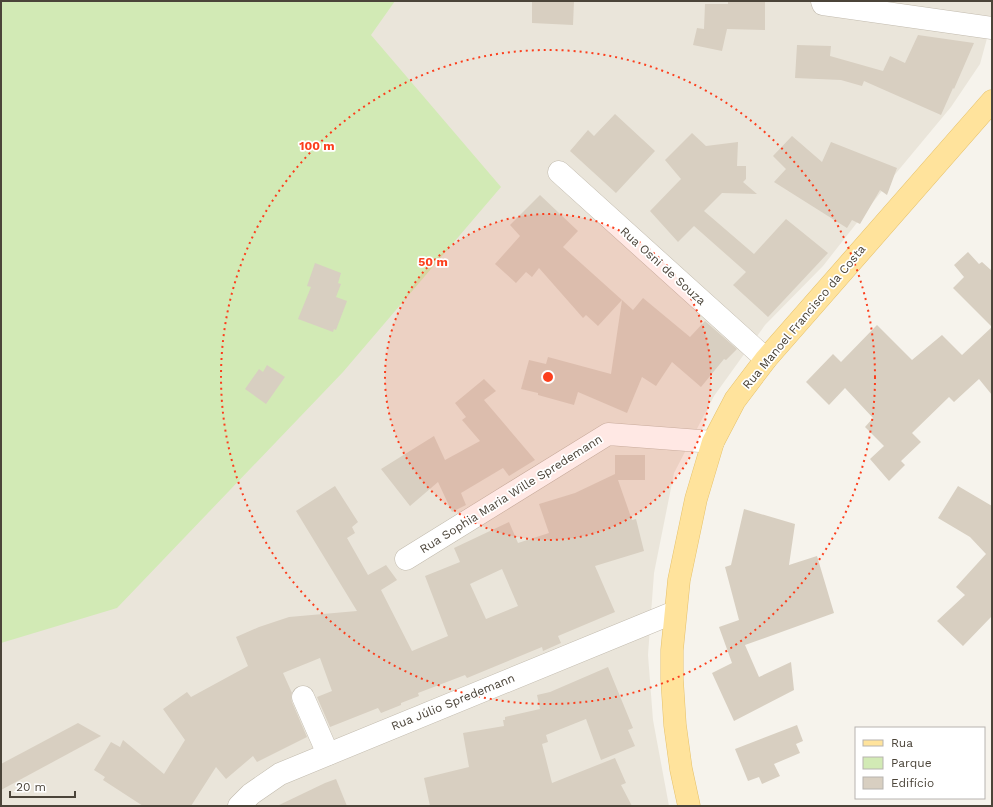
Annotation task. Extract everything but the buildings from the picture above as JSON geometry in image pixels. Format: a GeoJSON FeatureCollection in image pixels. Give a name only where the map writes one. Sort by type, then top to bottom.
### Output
{"type":"FeatureCollection","features":[{"type":"Feature","properties":{"kind":"main road","name":"Rua Manoel Francisco da Costa"},"geometry":{"type":"LineString","coordinates":[[690,806],[681,769],[675,725],[672,650],[679,580],[688,534],[696,499],[713,442],[735,400],[766,359],[992,101]]}},
{"type":"Feature","properties":{"kind":"street"},"geometry":{"type":"LineString","coordinates":[[822,1],[823,4],[992,28]]}},
{"type":"Feature","properties":{"kind":"street","name":"Rua Osni de Souza"},"geometry":{"type":"LineString","coordinates":[[559,172],[766,359]]}},
{"type":"Feature","properties":{"kind":"street","name":"Rua Sophia Maria Wille Spredemann"},"geometry":{"type":"LineString","coordinates":[[406,560],[608,434],[713,442]]}},
{"type":"Feature","properties":{"kind":"street","name":"Rua Júlio Spredemann"},"geometry":{"type":"LineString","coordinates":[[239,806],[251,794],[280,774],[675,612]]}},
{"type":"Feature","properties":{"kind":"street"},"geometry":{"type":"LineString","coordinates":[[303,697],[328,754]]}},
{"type":"Feature","properties":{"kind":"shaded area"},"geometry":{"type":"Polygon","coordinates":[[[356,1],[992,1],[992,20],[980,64],[951,107],[892,178],[823,266],[765,325],[714,396],[674,473],[654,573],[648,655],[653,720],[669,806],[1,806],[1,405],[356,1]]]}},
{"type":"Feature","properties":{"kind":"green space"},"geometry":{"type":"Polygon","coordinates":[[[1,1],[395,1],[371,35],[501,187],[343,372],[117,608],[1,643],[1,1]]]}}]}
